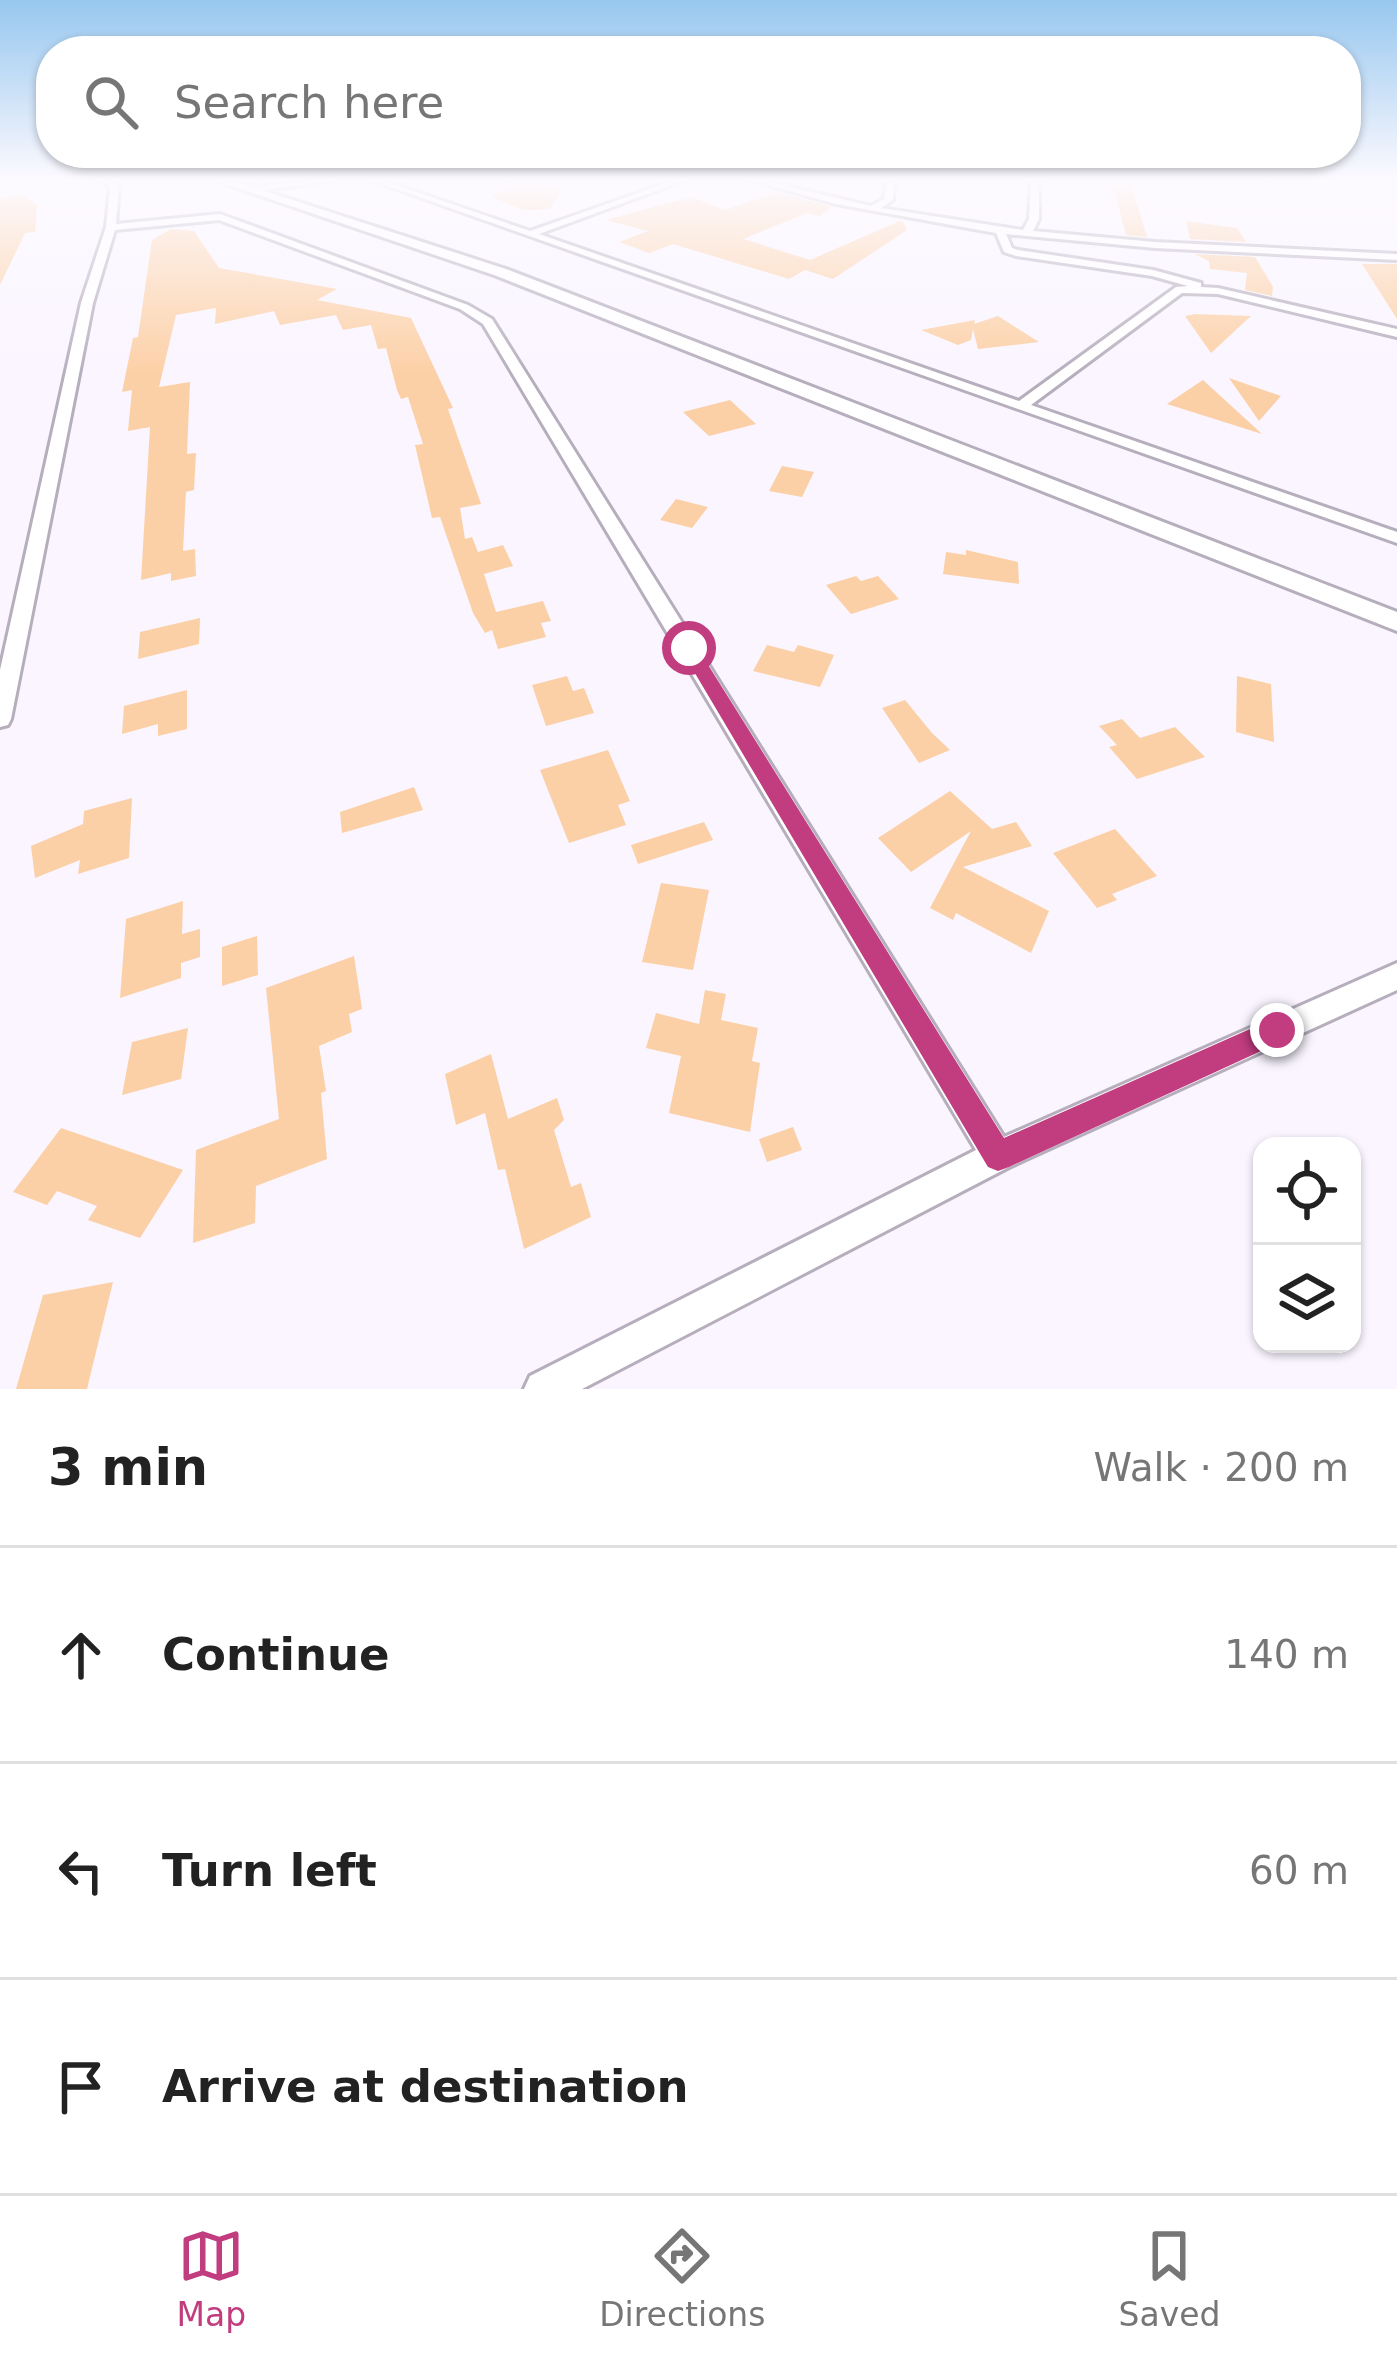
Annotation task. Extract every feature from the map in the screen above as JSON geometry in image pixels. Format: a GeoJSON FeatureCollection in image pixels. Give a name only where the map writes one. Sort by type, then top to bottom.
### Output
{"type":"FeatureCollection","features":[{"type":"Feature","properties":{"kind":"main road"},"geometry":{"type":"LineString","coordinates":[[421,246],[500,272],[1397,622]]}},
{"type":"Feature","properties":{"kind":"street"},"geometry":{"type":"LineString","coordinates":[[0,719],[87,303],[105,246]]}},
{"type":"Feature","properties":{"kind":"street"},"geometry":{"type":"LineString","coordinates":[[298,246],[464,307],[488,322],[998,1156]]}},
{"type":"Feature","properties":{"kind":"street"},"geometry":{"type":"LineString","coordinates":[[566,246],[1397,538]]}},
{"type":"Feature","properties":{"kind":"street"},"geometry":{"type":"LineString","coordinates":[[1006,246],[1016,253],[1153,273],[1397,333]]}},
{"type":"Feature","properties":{"kind":"street"},"geometry":{"type":"LineString","coordinates":[[1232,246],[1397,257]]}},
{"type":"Feature","properties":{"kind":"street"},"geometry":{"type":"LineString","coordinates":[[1021,406],[1171,292],[1188,288],[1218,291]]}},
{"type":"Feature","properties":{"kind":"street"},"geometry":{"type":"LineString","coordinates":[[543,1389],[998,1156],[1397,976]]}},
{"type":"Feature","properties":{"kind":"building"},"geometry":{"type":"Polygon","coordinates":[[[0,246],[19,246],[0,285],[0,246]]]}},
{"type":"Feature","properties":{"kind":"building"},"geometry":{"type":"Polygon","coordinates":[[[151,246],[204,246],[219,268],[337,289],[317,300],[411,318],[453,408],[448,409],[481,504],[460,508],[465,539],[472,537],[478,552],[503,545],[513,566],[484,574],[496,612],[543,601],[551,621],[541,623],[546,637],[498,649],[492,630],[485,633],[473,613],[440,517],[432,518],[415,445],[423,444],[408,397],[401,399],[397,390],[386,348],[378,349],[371,325],[343,330],[336,315],[280,325],[274,311],[215,324],[216,308],[176,315],[159,387],[190,382],[187,454],[196,453],[194,490],[186,492],[183,551],[195,549],[196,576],[171,581],[171,573],[141,580],[150,427],[128,431],[132,390],[122,392],[133,338],[138,337],[151,246]]]}},
{"type":"Feature","properties":{"kind":"building"},"geometry":{"type":"Polygon","coordinates":[[[629,246],[668,246],[649,253],[629,246]]]}},
{"type":"Feature","properties":{"kind":"building"},"geometry":{"type":"Polygon","coordinates":[[[679,246],[765,246],[810,260],[843,246],[883,246],[833,279],[805,270],[789,279],[679,246]]]}},
{"type":"Feature","properties":{"kind":"building"},"geometry":{"type":"Polygon","coordinates":[[[1194,254],[1255,257],[1273,287],[1272,296],[1245,290],[1247,273],[1210,269],[1209,261],[1194,254]]]}},
{"type":"Feature","properties":{"kind":"building"},"geometry":{"type":"Polygon","coordinates":[[[1362,264],[1397,264],[1397,319],[1362,264]]]}},
{"type":"Feature","properties":{"kind":"building"},"geometry":{"type":"Polygon","coordinates":[[[998,316],[1039,342],[978,349],[973,329],[971,340],[958,345],[921,330],[975,320],[974,324],[998,316]]]}},
{"type":"Feature","properties":{"kind":"building"},"geometry":{"type":"Polygon","coordinates":[[[1185,316],[1251,316],[1211,353],[1185,316]]]}},
{"type":"Feature","properties":{"kind":"building"},"geometry":{"type":"Polygon","coordinates":[[[1229,378],[1281,396],[1259,421],[1229,378]]]}},
{"type":"Feature","properties":{"kind":"building"},"geometry":{"type":"Polygon","coordinates":[[[1203,380],[1262,434],[1167,404],[1203,380]]]}},
{"type":"Feature","properties":{"kind":"building"},"geometry":{"type":"Polygon","coordinates":[[[730,400],[756,424],[709,436],[683,412],[730,400]]]}},
{"type":"Feature","properties":{"kind":"building"},"geometry":{"type":"Polygon","coordinates":[[[782,466],[814,472],[802,497],[769,491],[782,466]]]}},
{"type":"Feature","properties":{"kind":"building"},"geometry":{"type":"Polygon","coordinates":[[[676,499],[708,507],[692,528],[660,520],[676,499]]]}},
{"type":"Feature","properties":{"kind":"building"},"geometry":{"type":"Polygon","coordinates":[[[966,550],[1018,562],[1019,584],[943,574],[946,552],[966,555],[966,550]]]}},
{"type":"Feature","properties":{"kind":"building"},"geometry":{"type":"Polygon","coordinates":[[[856,576],[861,581],[878,576],[899,599],[851,614],[826,585],[856,576]]]}},
{"type":"Feature","properties":{"kind":"building"},"geometry":{"type":"Polygon","coordinates":[[[200,618],[199,644],[138,659],[140,632],[200,618]]]}},
{"type":"Feature","properties":{"kind":"building"},"geometry":{"type":"Polygon","coordinates":[[[767,645],[794,652],[798,645],[834,655],[820,687],[753,671],[767,645]]]}},
{"type":"Feature","properties":{"kind":"building"},"geometry":{"type":"Polygon","coordinates":[[[567,676],[573,691],[584,688],[594,713],[546,726],[532,685],[567,676]]]}},
{"type":"Feature","properties":{"kind":"building"},"geometry":{"type":"Polygon","coordinates":[[[1237,676],[1271,684],[1274,742],[1236,732],[1237,676]]]}},
{"type":"Feature","properties":{"kind":"building"},"geometry":{"type":"Polygon","coordinates":[[[187,690],[187,729],[158,736],[158,724],[122,734],[124,706],[187,690]]]}},
{"type":"Feature","properties":{"kind":"building"},"geometry":{"type":"Polygon","coordinates":[[[905,700],[950,750],[919,763],[882,708],[905,700]]]}},
{"type":"Feature","properties":{"kind":"building"},"geometry":{"type":"Polygon","coordinates":[[[1122,719],[1140,738],[1175,727],[1205,757],[1137,779],[1109,747],[1117,745],[1099,726],[1122,719]]]}},
{"type":"Feature","properties":{"kind":"building"},"geometry":{"type":"Polygon","coordinates":[[[608,750],[630,801],[618,805],[626,825],[569,843],[540,770],[608,750]]]}},
{"type":"Feature","properties":{"kind":"building"},"geometry":{"type":"Polygon","coordinates":[[[414,787],[423,810],[342,833],[340,812],[414,787]]]}},
{"type":"Feature","properties":{"kind":"building"},"geometry":{"type":"Polygon","coordinates":[[[950,791],[992,829],[1016,822],[1032,846],[963,867],[1049,911],[1031,953],[956,913],[953,920],[930,908],[971,831],[911,872],[878,838],[950,791]]]}},
{"type":"Feature","properties":{"kind":"building"},"geometry":{"type":"Polygon","coordinates":[[[132,798],[129,858],[78,874],[80,860],[35,878],[31,846],[83,824],[84,811],[132,798]]]}},
{"type":"Feature","properties":{"kind":"building"},"geometry":{"type":"Polygon","coordinates":[[[704,822],[713,840],[638,864],[631,845],[704,822]]]}},
{"type":"Feature","properties":{"kind":"building"},"geometry":{"type":"Polygon","coordinates":[[[1115,829],[1157,876],[1112,894],[1117,900],[1097,908],[1053,853],[1115,829]]]}},
{"type":"Feature","properties":{"kind":"building"},"geometry":{"type":"Polygon","coordinates":[[[661,883],[709,890],[693,970],[642,962],[661,883]]]}},
{"type":"Feature","properties":{"kind":"building"},"geometry":{"type":"Polygon","coordinates":[[[183,901],[182,934],[200,929],[200,957],[181,963],[181,978],[120,998],[126,919],[183,901]]]}},
{"type":"Feature","properties":{"kind":"building"},"geometry":{"type":"Polygon","coordinates":[[[257,936],[258,975],[222,986],[222,947],[257,936]]]}},
{"type":"Feature","properties":{"kind":"building"},"geometry":{"type":"Polygon","coordinates":[[[354,956],[362,1009],[349,1014],[352,1032],[319,1046],[326,1091],[321,1093],[327,1159],[256,1186],[255,1223],[193,1243],[196,1150],[279,1119],[266,988],[354,956]]]}},
{"type":"Feature","properties":{"kind":"building"},"geometry":{"type":"Polygon","coordinates":[[[705,990],[726,994],[721,1020],[758,1028],[752,1061],[760,1063],[750,1132],[669,1113],[681,1056],[646,1048],[656,1013],[699,1024],[705,990]]]}},
{"type":"Feature","properties":{"kind":"building"},"geometry":{"type":"Polygon","coordinates":[[[188,1028],[181,1079],[122,1095],[132,1042],[188,1028]]]}},
{"type":"Feature","properties":{"kind":"building"},"geometry":{"type":"Polygon","coordinates":[[[491,1054],[508,1119],[557,1098],[564,1120],[554,1130],[571,1187],[581,1183],[591,1217],[524,1249],[505,1169],[498,1170],[485,1113],[456,1125],[445,1074],[491,1054]]]}},
{"type":"Feature","properties":{"kind":"building"},"geometry":{"type":"Polygon","coordinates":[[[793,1127],[802,1150],[767,1162],[759,1139],[793,1127]]]}},
{"type":"Feature","properties":{"kind":"building"},"geometry":{"type":"Polygon","coordinates":[[[61,1128],[183,1170],[140,1238],[88,1220],[97,1206],[57,1191],[47,1205],[13,1192],[61,1128]]]}},
{"type":"Feature","properties":{"kind":"building"},"geometry":{"type":"Polygon","coordinates":[[[113,1282],[87,1389],[16,1389],[43,1295],[113,1282]]]}},
{"type":"Feature","properties":{"kind":"route"},"geometry":{"type":"LineString","coordinates":[[689,648],[998,1156],[1277,1030]]}}]}
